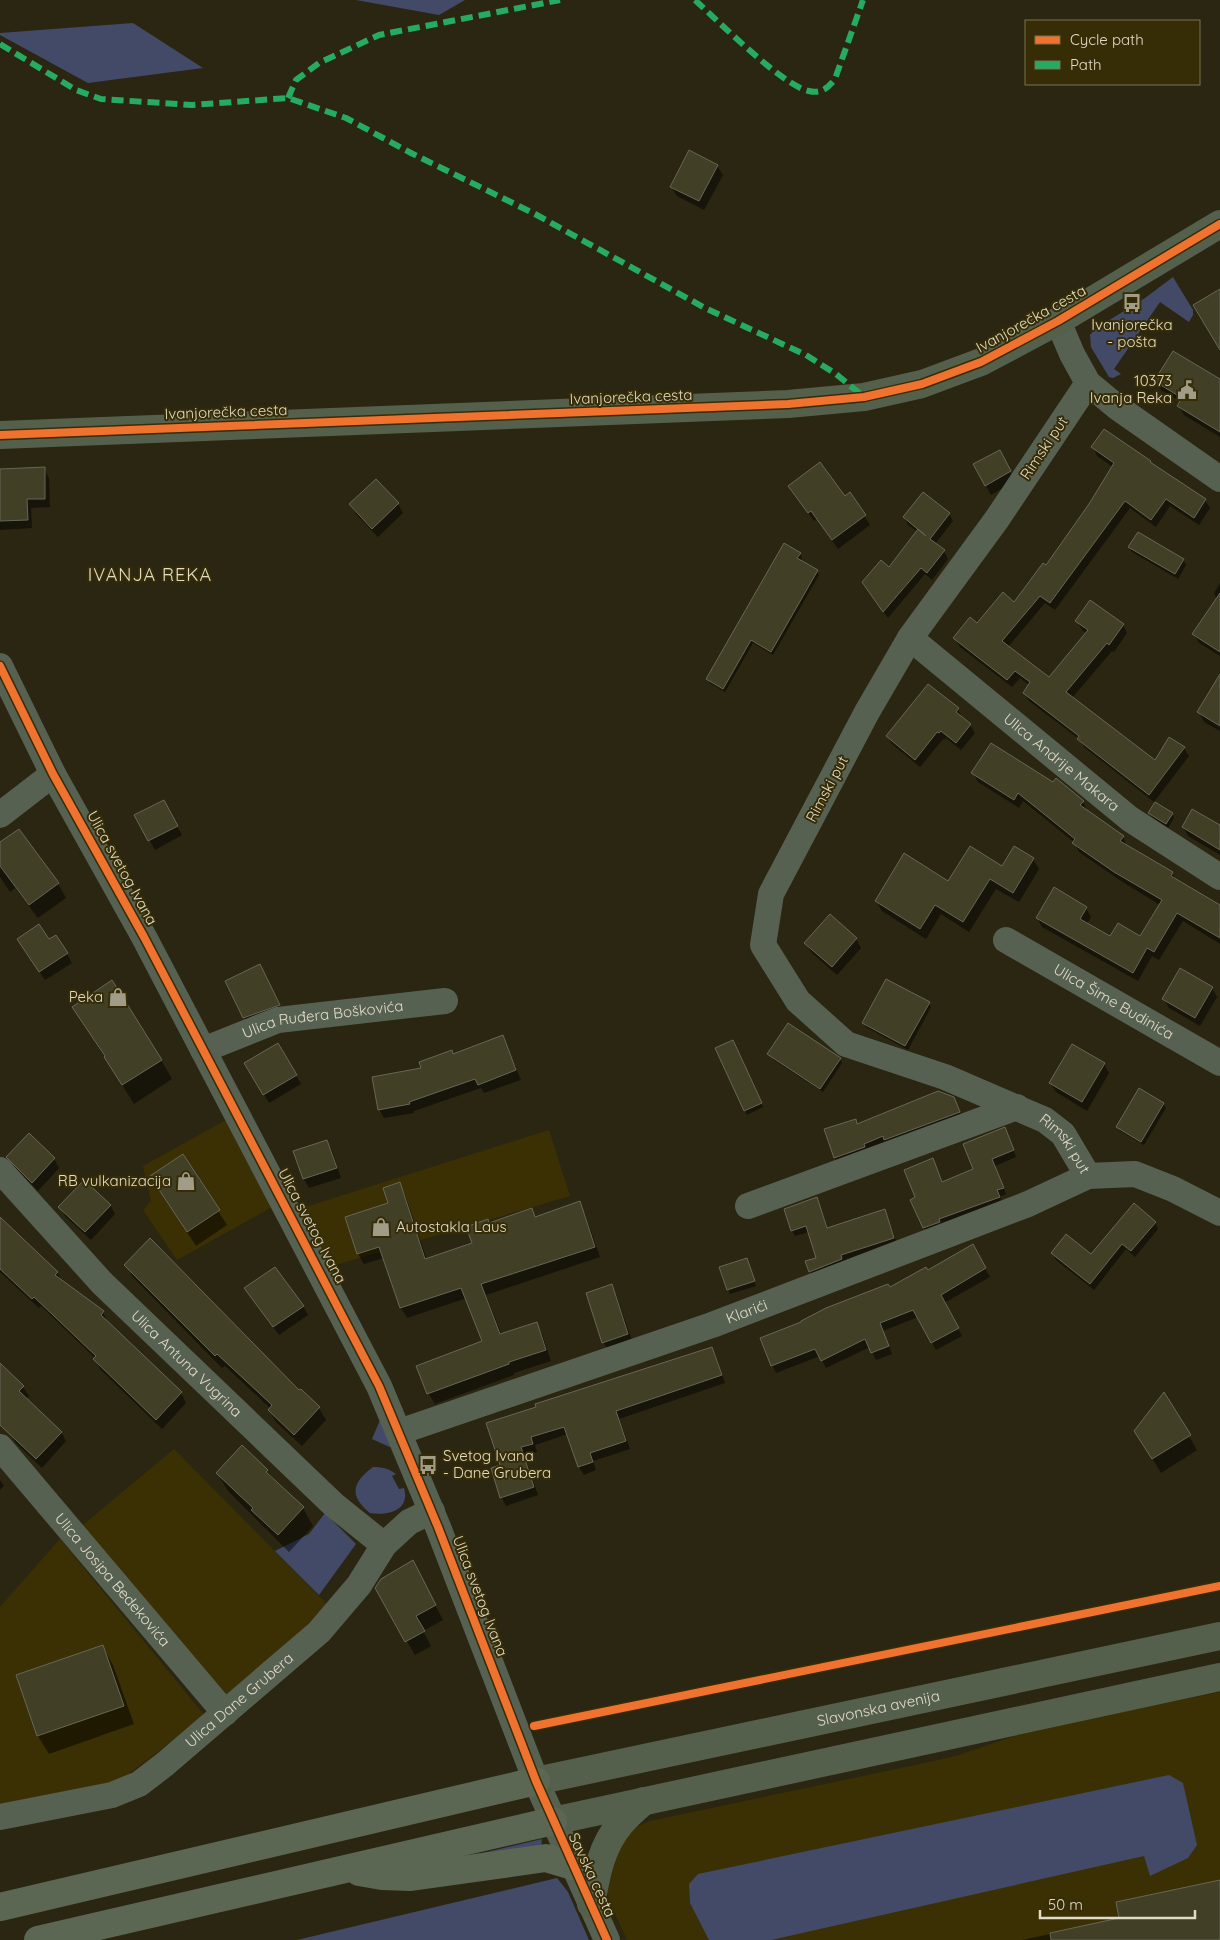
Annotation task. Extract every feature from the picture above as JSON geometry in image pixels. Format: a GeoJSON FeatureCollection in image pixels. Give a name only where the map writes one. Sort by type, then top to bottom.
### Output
{"type":"FeatureCollection","features":[{"type":"Feature","properties":{"kind":"highway"},"geometry":{"type":"LineString","coordinates":[[0,1907],[536,1781]]}},
{"type":"Feature","properties":{"kind":"highway"},"geometry":{"type":"LineString","coordinates":[[38,1940],[553,1821]]}},
{"type":"Feature","properties":{"kind":"highway"},"geometry":{"type":"LineString","coordinates":[[342,1869],[382,1876],[410,1877],[453,1872],[534,1858],[558,1860],[573,1866]]}},
{"type":"Feature","properties":{"kind":"main road","name":"Ivanjorečka cesta"},"geometry":{"type":"LineString","coordinates":[[0,435],[768,405],[832,400],[874,394],[922,384],[981,362],[1058,321],[1220,224]]}},
{"type":"Feature","properties":{"kind":"main road","name":"Slavonska avenija"},"geometry":{"type":"LineString","coordinates":[[536,1781],[1220,1636]]}},
{"type":"Feature","properties":{"kind":"main road"},"geometry":{"type":"LineString","coordinates":[[553,1821],[1220,1677]]}},
{"type":"Feature","properties":{"kind":"main road"},"geometry":{"type":"LineString","coordinates":[[591,1904],[602,1855],[610,1838],[620,1824],[644,1801]]}},
{"type":"Feature","properties":{"kind":"street"},"geometry":{"type":"LineString","coordinates":[[1058,321],[1072,354],[1088,383],[1117,407],[1220,479]]}},
{"type":"Feature","properties":{"kind":"street","name":"Rimski put"},"geometry":{"type":"LineString","coordinates":[[1088,383],[997,519],[910,638],[867,712],[771,894],[762,946],[798,1001],[846,1044],[945,1077],[1045,1120],[1063,1134],[1088,1176],[1135,1174],[1173,1189],[1220,1213]]}},
{"type":"Feature","properties":{"kind":"street","name":"Ulica Andrije Makara"},"geometry":{"type":"LineString","coordinates":[[910,638],[1130,819],[1220,877]]}},
{"type":"Feature","properties":{"kind":"street","name":"Ulica svetog Ivana"},"geometry":{"type":"LineString","coordinates":[[0,666],[53,774],[144,937],[364,1356],[432,1510],[553,1821]]}},
{"type":"Feature","properties":{"kind":"street"},"geometry":{"type":"LineString","coordinates":[[0,815],[53,774]]}},
{"type":"Feature","properties":{"kind":"street","name":"Ulica Šime Budinića"},"geometry":{"type":"LineString","coordinates":[[1006,940],[1220,1063]]}},
{"type":"Feature","properties":{"kind":"street","name":"Ulica Ruđera Boškovića"},"geometry":{"type":"LineString","coordinates":[[203,1050],[278,1020],[445,1001]]}},
{"type":"Feature","properties":{"kind":"street"},"geometry":{"type":"LineString","coordinates":[[748,1206],[1017,1107]]}},
{"type":"Feature","properties":{"kind":"street","name":"Ulica Antuna Vugrina"},"geometry":{"type":"LineString","coordinates":[[0,1170],[102,1283],[334,1505],[384,1545]]}},
{"type":"Feature","properties":{"kind":"street","name":"Klarići"},"geometry":{"type":"LineString","coordinates":[[399,1432],[712,1325],[1028,1204],[1088,1176]]}},
{"type":"Feature","properties":{"kind":"street","name":"Ulica Josipa Bedekovića"},"geometry":{"type":"LineString","coordinates":[[0,1447],[225,1713]]}},
{"type":"Feature","properties":{"kind":"street","name":"Ulica Dane Grubera"},"geometry":{"type":"LineString","coordinates":[[0,1817],[112,1795],[139,1784],[319,1632],[360,1585],[384,1545],[409,1522],[432,1510]]}},
{"type":"Feature","properties":{"kind":"street","name":"Savska cesta"},"geometry":{"type":"LineString","coordinates":[[553,1821],[607,1940]]}},
{"type":"Feature","properties":{"kind":"shaded area"},"geometry":{"type":"Polygon","coordinates":[[[356,0],[465,0],[439,15],[356,0]]]}},
{"type":"Feature","properties":{"kind":"shaded area"},"geometry":{"type":"Polygon","coordinates":[[[133,23],[203,68],[88,83],[0,35],[0,33],[133,23]]]}},
{"type":"Feature","properties":{"kind":"shaded area"},"geometry":{"type":"Polygon","coordinates":[[[1173,277],[1193,310],[1193,315],[1189,322],[1160,302],[1114,369],[1121,374],[1113,378],[1109,377],[1091,347],[1090,335],[1095,329],[1145,298],[1173,277]]]}},
{"type":"Feature","properties":{"kind":"shaded area"},"geometry":{"type":"Polygon","coordinates":[[[226,1120],[274,1206],[177,1260],[143,1210],[151,1201],[143,1166],[226,1120]]]}},
{"type":"Feature","properties":{"kind":"shaded area"},"geometry":{"type":"Polygon","coordinates":[[[549,1130],[570,1196],[329,1267],[299,1209],[549,1130]]]}},
{"type":"Feature","properties":{"kind":"shaded area"},"geometry":{"type":"Polygon","coordinates":[[[380,1420],[392,1448],[372,1439],[380,1420]]]}},
{"type":"Feature","properties":{"kind":"shaded area"},"geometry":{"type":"Polygon","coordinates":[[[174,1449],[329,1606],[233,1693],[223,1696],[78,1529],[174,1449]]]}},
{"type":"Feature","properties":{"kind":"shaded area"},"geometry":{"type":"Polygon","coordinates":[[[373,1467],[385,1468],[396,1474],[392,1476],[399,1489],[404,1488],[405,1496],[401,1507],[383,1514],[376,1514],[370,1513],[358,1500],[356,1494],[357,1483],[373,1467]]]}},
{"type":"Feature","properties":{"kind":"shaded area"},"geometry":{"type":"Polygon","coordinates":[[[325,1513],[356,1544],[319,1595],[275,1551],[309,1534],[325,1513]]]}},
{"type":"Feature","properties":{"kind":"shaded area"},"geometry":{"type":"Polygon","coordinates":[[[60,1539],[205,1716],[119,1781],[0,1804],[0,1607],[60,1539]]]}},
{"type":"Feature","properties":{"kind":"shaded area"},"geometry":{"type":"Polygon","coordinates":[[[1220,1692],[1220,1940],[627,1940],[610,1903],[607,1889],[609,1859],[634,1828],[650,1821],[934,1761],[959,1755],[1032,1730],[1220,1692]]]}},
{"type":"Feature","properties":{"kind":"shaded area"},"geometry":{"type":"Polygon","coordinates":[[[1169,1775],[1183,1783],[1197,1845],[1188,1858],[1150,1876],[1144,1856],[771,1940],[709,1940],[690,1903],[689,1884],[698,1874],[1169,1775]]]}},
{"type":"Feature","properties":{"kind":"shaded area"},"geometry":{"type":"Polygon","coordinates":[[[542,1839],[541,1849],[423,1867],[542,1839]]]}},
{"type":"Feature","properties":{"kind":"shaded area"},"geometry":{"type":"Polygon","coordinates":[[[557,1878],[568,1892],[589,1940],[297,1940],[557,1878]]]}},
{"type":"Feature","properties":{"kind":"building"},"geometry":{"type":"Polygon","coordinates":[[[689,150],[718,165],[699,201],[670,187],[689,150]]]}},
{"type":"Feature","properties":{"kind":"building"},"geometry":{"type":"Polygon","coordinates":[[[1220,289],[1220,350],[1193,305],[1220,289]]]}},
{"type":"Feature","properties":{"kind":"building","name":"10373 Ivanja Reka"},"geometry":{"type":"Polygon","coordinates":[[[1173,351],[1220,379],[1220,432],[1177,406],[1182,398],[1154,381],[1173,351]]]}},
{"type":"Feature","properties":{"kind":"building"},"geometry":{"type":"Polygon","coordinates":[[[1104,429],[1206,499],[1194,518],[1166,499],[1151,520],[1125,501],[1050,603],[1040,596],[1002,641],[1049,677],[1088,630],[1075,621],[1090,600],[1124,624],[1109,645],[1107,643],[1066,692],[1155,760],[1169,737],[1185,747],[1149,795],[1077,739],[1079,736],[1023,693],[1030,682],[1015,671],[1007,680],[953,638],[970,617],[977,623],[1003,592],[1014,602],[1043,563],[1046,565],[1089,504],[1114,463],[1091,447],[1104,429]]]}},
{"type":"Feature","properties":{"kind":"building"},"geometry":{"type":"Polygon","coordinates":[[[1000,450],[1011,471],[985,486],[973,464],[1000,450]]]}},
{"type":"Feature","properties":{"kind":"building"},"geometry":{"type":"Polygon","coordinates":[[[820,462],[845,496],[850,492],[866,515],[832,540],[811,511],[808,513],[788,486],[820,462]]]}},
{"type":"Feature","properties":{"kind":"building"},"geometry":{"type":"Polygon","coordinates":[[[45,467],[45,499],[27,499],[28,520],[0,521],[0,469],[45,467]]]}},
{"type":"Feature","properties":{"kind":"building"},"geometry":{"type":"Polygon","coordinates":[[[376,479],[399,503],[372,529],[349,504],[376,479]]]}},
{"type":"Feature","properties":{"kind":"building"},"geometry":{"type":"Polygon","coordinates":[[[923,492],[950,513],[930,539],[945,550],[927,573],[921,568],[883,612],[862,582],[881,560],[889,567],[918,529],[903,517],[923,492]]]}},
{"type":"Feature","properties":{"kind":"building"},"geometry":{"type":"Polygon","coordinates":[[[1138,532],[1184,559],[1175,574],[1128,547],[1138,532]]]}},
{"type":"Feature","properties":{"kind":"building"},"geometry":{"type":"Polygon","coordinates":[[[784,543],[801,553],[797,558],[818,570],[771,652],[751,640],[723,689],[706,679],[784,543]]]}},
{"type":"Feature","properties":{"kind":"building"},"geometry":{"type":"Polygon","coordinates":[[[1220,593],[1220,652],[1192,634],[1220,593]]]}},
{"type":"Feature","properties":{"kind":"building"},"geometry":{"type":"Polygon","coordinates":[[[1220,674],[1220,726],[1197,712],[1220,674]]]}},
{"type":"Feature","properties":{"kind":"building"},"geometry":{"type":"Polygon","coordinates":[[[928,684],[959,708],[956,712],[971,724],[956,743],[941,731],[937,732],[915,760],[886,736],[928,684]]]}},
{"type":"Feature","properties":{"kind":"building"},"geometry":{"type":"Polygon","coordinates":[[[991,743],[1053,782],[1056,778],[1084,801],[1080,805],[1124,836],[1120,841],[1173,872],[1171,876],[1220,905],[1220,938],[1177,913],[1154,952],[1147,948],[1133,973],[1036,918],[1054,887],[1087,907],[1080,919],[1110,936],[1118,923],[1140,936],[1162,900],[1114,872],[1072,843],[1075,839],[1018,793],[1014,800],[971,773],[991,743]]]}},
{"type":"Feature","properties":{"kind":"building"},"geometry":{"type":"Polygon","coordinates":[[[164,800],[178,826],[148,841],[134,815],[164,800]]]}},
{"type":"Feature","properties":{"kind":"building"},"geometry":{"type":"Polygon","coordinates":[[[1155,802],[1173,813],[1166,824],[1148,813],[1155,802]]]}},
{"type":"Feature","properties":{"kind":"building"},"geometry":{"type":"Polygon","coordinates":[[[1192,809],[1220,825],[1220,850],[1182,827],[1192,809]]]}},
{"type":"Feature","properties":{"kind":"building"},"geometry":{"type":"Polygon","coordinates":[[[19,829],[59,883],[29,905],[0,866],[0,842],[19,829]]]}},
{"type":"Feature","properties":{"kind":"building"},"geometry":{"type":"Polygon","coordinates":[[[970,846],[1002,866],[1014,846],[1034,858],[1013,893],[990,879],[963,922],[935,905],[920,929],[875,901],[904,853],[948,881],[970,846]]]}},
{"type":"Feature","properties":{"kind":"building"},"geometry":{"type":"Polygon","coordinates":[[[830,914],[857,938],[832,967],[804,943],[830,914]]]}},
{"type":"Feature","properties":{"kind":"building"},"geometry":{"type":"Polygon","coordinates":[[[39,924],[49,939],[56,935],[68,953],[39,972],[17,939],[39,924]]]}},
{"type":"Feature","properties":{"kind":"building"},"geometry":{"type":"Polygon","coordinates":[[[260,964],[280,1005],[243,1018],[225,981],[260,964]]]}},
{"type":"Feature","properties":{"kind":"building"},"geometry":{"type":"Polygon","coordinates":[[[1180,968],[1213,987],[1195,1018],[1162,999],[1180,968]]]}},
{"type":"Feature","properties":{"kind":"building"},"geometry":{"type":"Polygon","coordinates":[[[886,979],[930,1002],[905,1046],[862,1023],[886,979]]]}},
{"type":"Feature","properties":{"kind":"building"},"geometry":{"type":"Polygon","coordinates":[[[112,980],[162,1060],[122,1085],[72,1007],[112,980]]]}},
{"type":"Feature","properties":{"kind":"building"},"geometry":{"type":"Polygon","coordinates":[[[788,1023],[841,1058],[820,1089],[767,1054],[788,1023]]]}},
{"type":"Feature","properties":{"kind":"building"},"geometry":{"type":"Polygon","coordinates":[[[503,1035],[516,1070],[478,1085],[475,1079],[409,1102],[410,1104],[378,1110],[372,1077],[421,1068],[419,1062],[452,1050],[453,1054],[503,1035]]]}},
{"type":"Feature","properties":{"kind":"building"},"geometry":{"type":"Polygon","coordinates":[[[733,1040],[762,1103],[744,1111],[715,1048],[733,1040]]]}},
{"type":"Feature","properties":{"kind":"building"},"geometry":{"type":"Polygon","coordinates":[[[278,1043],[297,1075],[263,1095],[244,1063],[278,1043]]]}},
{"type":"Feature","properties":{"kind":"building"},"geometry":{"type":"Polygon","coordinates":[[[1072,1044],[1105,1063],[1082,1102],[1049,1083],[1072,1044]]]}},
{"type":"Feature","properties":{"kind":"building"},"geometry":{"type":"Polygon","coordinates":[[[1139,1088],[1164,1103],[1141,1142],[1116,1127],[1139,1088]]]}},
{"type":"Feature","properties":{"kind":"building"},"geometry":{"type":"Polygon","coordinates":[[[938,1091],[954,1097],[960,1112],[884,1140],[883,1136],[864,1144],[865,1147],[834,1158],[824,1129],[856,1119],[857,1124],[938,1091]]]}},
{"type":"Feature","properties":{"kind":"building"},"geometry":{"type":"Polygon","coordinates":[[[1005,1127],[1014,1150],[992,1159],[1004,1188],[997,1190],[1000,1197],[939,1219],[940,1222],[923,1228],[910,1200],[915,1197],[904,1170],[933,1158],[942,1182],[973,1169],[963,1144],[1005,1127]]]}},
{"type":"Feature","properties":{"kind":"building"},"geometry":{"type":"Polygon","coordinates":[[[29,1133],[55,1158],[32,1183],[6,1157],[29,1133]]]}},
{"type":"Feature","properties":{"kind":"building"},"geometry":{"type":"Polygon","coordinates":[[[327,1140],[337,1168],[303,1179],[293,1151],[327,1140]]]}},
{"type":"Feature","properties":{"kind":"building"},"geometry":{"type":"Polygon","coordinates":[[[183,1154],[220,1210],[187,1232],[150,1176],[183,1154]]]}},
{"type":"Feature","properties":{"kind":"building"},"geometry":{"type":"Polygon","coordinates":[[[84,1180],[111,1205],[85,1232],[58,1207],[84,1180]]]}},
{"type":"Feature","properties":{"kind":"building"},"geometry":{"type":"Polygon","coordinates":[[[400,1182],[425,1259],[472,1243],[466,1227],[488,1219],[489,1223],[532,1208],[535,1217],[580,1201],[595,1247],[481,1284],[500,1334],[537,1322],[546,1350],[509,1362],[509,1364],[427,1394],[416,1366],[482,1341],[461,1288],[400,1308],[379,1247],[357,1254],[345,1217],[388,1203],[383,1188],[400,1182]]]}},
{"type":"Feature","properties":{"kind":"building"},"geometry":{"type":"Polygon","coordinates":[[[817,1197],[827,1228],[885,1209],[894,1238],[841,1255],[842,1259],[809,1272],[805,1261],[816,1258],[806,1226],[791,1231],[784,1209],[817,1197]]]}},
{"type":"Feature","properties":{"kind":"building"},"geometry":{"type":"Polygon","coordinates":[[[1134,1203],[1156,1222],[1131,1251],[1122,1244],[1090,1284],[1051,1253],[1066,1234],[1091,1254],[1134,1203]]]}},
{"type":"Feature","properties":{"kind":"building"},"geometry":{"type":"Polygon","coordinates":[[[0,1217],[58,1272],[55,1275],[104,1311],[101,1315],[182,1392],[156,1420],[93,1359],[96,1356],[34,1297],[32,1299],[0,1269],[0,1217]]]}},
{"type":"Feature","properties":{"kind":"building"},"geometry":{"type":"Polygon","coordinates":[[[150,1238],[299,1390],[301,1389],[320,1407],[294,1435],[268,1410],[272,1405],[217,1354],[215,1356],[124,1265],[150,1238]]]}},
{"type":"Feature","properties":{"kind":"building"},"geometry":{"type":"Polygon","coordinates":[[[973,1244],[986,1268],[941,1295],[959,1328],[931,1343],[913,1310],[880,1323],[889,1346],[871,1353],[865,1339],[821,1361],[815,1349],[771,1366],[760,1338],[801,1322],[826,1308],[888,1284],[890,1287],[926,1267],[928,1270],[973,1244]]]}},
{"type":"Feature","properties":{"kind":"building"},"geometry":{"type":"Polygon","coordinates":[[[747,1258],[755,1281],[727,1290],[719,1267],[747,1258]]]}},
{"type":"Feature","properties":{"kind":"building"},"geometry":{"type":"Polygon","coordinates":[[[275,1267],[304,1306],[273,1327],[244,1288],[275,1267]]]}},
{"type":"Feature","properties":{"kind":"building"},"geometry":{"type":"Polygon","coordinates":[[[612,1284],[628,1334],[602,1343],[586,1293],[612,1284]]]}},
{"type":"Feature","properties":{"kind":"building"},"geometry":{"type":"Polygon","coordinates":[[[712,1347],[722,1375],[616,1411],[626,1441],[590,1453],[593,1462],[578,1467],[564,1427],[531,1437],[533,1444],[521,1447],[534,1487],[500,1498],[491,1468],[500,1465],[486,1423],[536,1407],[535,1404],[712,1347]]]}},
{"type":"Feature","properties":{"kind":"building"},"geometry":{"type":"Polygon","coordinates":[[[0,1363],[24,1386],[19,1391],[62,1432],[36,1459],[0,1425],[0,1363]]]}},
{"type":"Feature","properties":{"kind":"building"},"geometry":{"type":"Polygon","coordinates":[[[1164,1392],[1191,1435],[1152,1459],[1134,1431],[1164,1392]]]}},
{"type":"Feature","properties":{"kind":"building"},"geometry":{"type":"Polygon","coordinates":[[[242,1445],[268,1470],[266,1472],[304,1507],[278,1535],[216,1473],[242,1445]]]}},
{"type":"Feature","properties":{"kind":"building"},"geometry":{"type":"Polygon","coordinates":[[[413,1560],[436,1605],[416,1616],[425,1631],[405,1642],[375,1588],[381,1579],[413,1560]]]}},
{"type":"Feature","properties":{"kind":"building"},"geometry":{"type":"Polygon","coordinates":[[[103,1645],[124,1706],[37,1736],[16,1675],[103,1645]]]}},
{"type":"Feature","properties":{"kind":"building"},"geometry":{"type":"Polygon","coordinates":[[[1220,1880],[1220,1940],[1051,1940],[1050,1933],[1119,1918],[1116,1902],[1220,1880]]]}},
{"type":"Feature","properties":{"kind":"marked path"},"geometry":{"type":"LineString","coordinates":[[288,98],[296,80],[319,63],[379,35],[560,0]]}},
{"type":"Feature","properties":{"kind":"marked path"},"geometry":{"type":"LineString","coordinates":[[695,0],[734,37],[783,78],[798,87],[813,92],[824,90],[835,79],[863,0]]}},
{"type":"Feature","properties":{"kind":"marked path"},"geometry":{"type":"LineString","coordinates":[[0,44],[76,90],[101,99],[192,105],[288,98],[346,118],[411,153],[535,214],[705,308],[806,355],[836,374],[864,397]]}},
{"type":"Feature","properties":{"kind":"cycle path"},"geometry":{"type":"LineString","coordinates":[[0,435],[788,404],[864,397],[922,384],[981,362],[1058,321],[1220,224]]}},
{"type":"Feature","properties":{"kind":"cycle path"},"geometry":{"type":"LineString","coordinates":[[0,666],[53,774],[144,937],[379,1386],[438,1527],[536,1781],[607,1940]]}},
{"type":"Feature","properties":{"kind":"cycle path"},"geometry":{"type":"LineString","coordinates":[[534,1726],[1220,1586]]}},
{"type":"Feature","properties":{"kind":"place","name":"Ivanjorečka - pošta"},"geometry":{"type":"Point","coordinates":[1132,303]}},
{"type":"Feature","properties":{"kind":"place","name":"10373 Ivanja Reka"},"geometry":{"type":"Point","coordinates":[1187,390]}},
{"type":"Feature","properties":{"kind":"place","name":"Peka"},"geometry":{"type":"Point","coordinates":[118,997]}},
{"type":"Feature","properties":{"kind":"place","name":"RB vulkanizacija"},"geometry":{"type":"Point","coordinates":[186,1181]}},
{"type":"Feature","properties":{"kind":"place","name":"Autostakla Laus"},"geometry":{"type":"Point","coordinates":[381,1227]}},
{"type":"Feature","properties":{"kind":"place","name":"Svetog Ivana - Dane Grubera"},"geometry":{"type":"Point","coordinates":[428,1465]}},
{"type":"Feature","properties":{"kind":"district","name":"IVANJA REKA"},"geometry":{"type":"Point","coordinates":[150,575]}}]}
